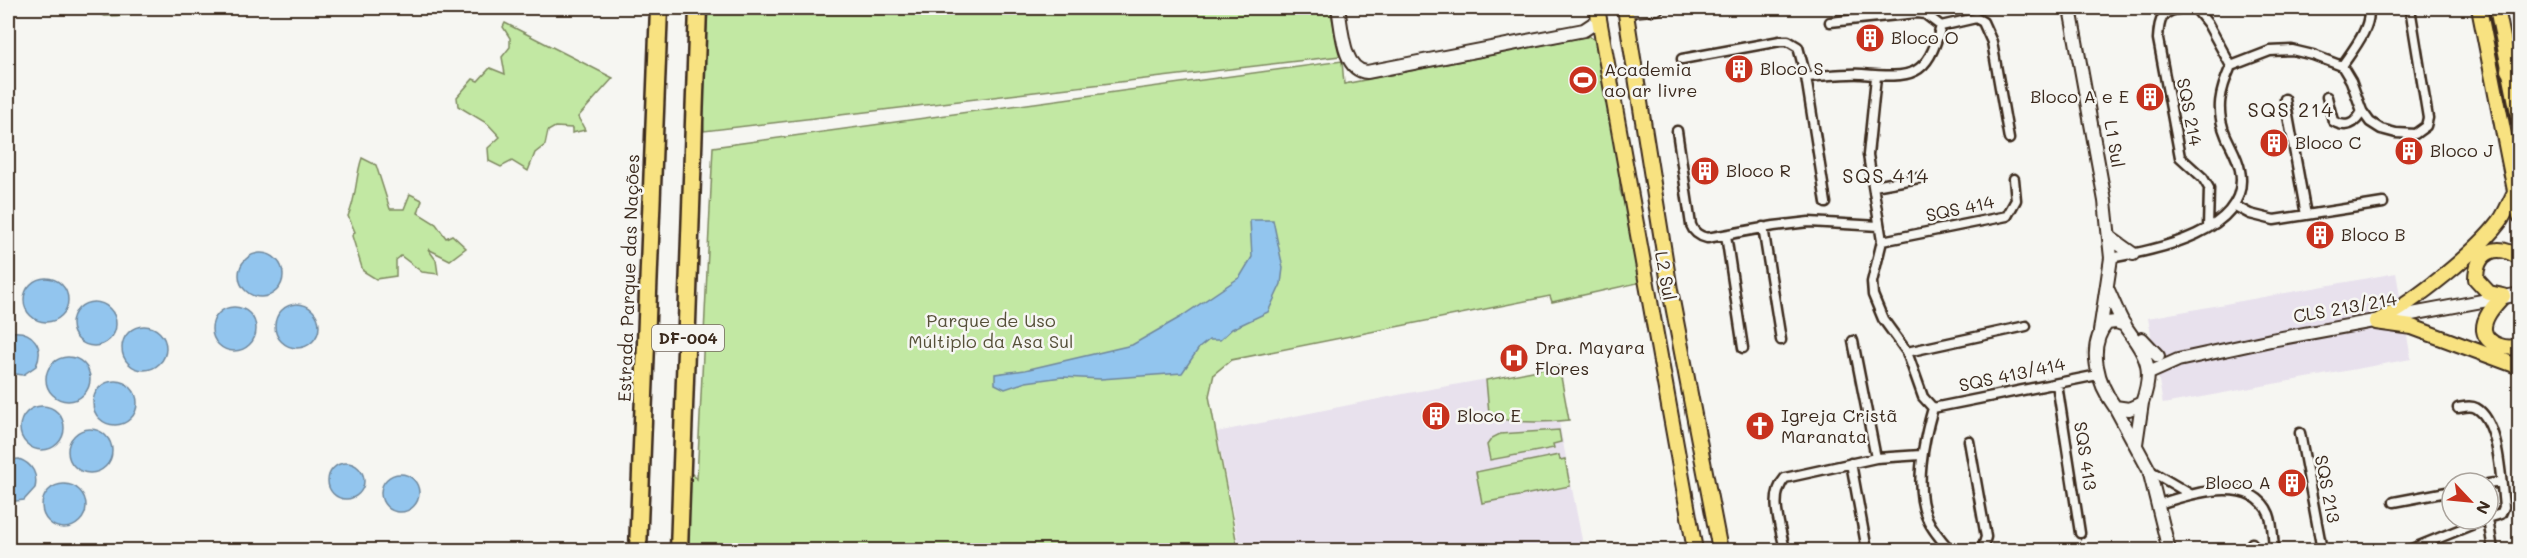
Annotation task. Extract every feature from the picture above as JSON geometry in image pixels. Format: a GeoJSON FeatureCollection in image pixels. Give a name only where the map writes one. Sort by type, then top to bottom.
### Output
{"type":"FeatureCollection","features":[{"type":"Feature","properties":{"kind":"highway","name":"DF-004"},"geometry":{"type":"LineString","coordinates":[[679,550],[696,10]]}},
{"type":"Feature","properties":{"kind":"highway","name":"Estrada Parque das Nações"},"geometry":{"type":"LineString","coordinates":[[641,550],[661,12]]}},
{"type":"Feature","properties":{"kind":"highway"},"geometry":{"type":"LineString","coordinates":[[2509,70],[2520,50]]}},
{"type":"Feature","properties":{"kind":"main road","name":"L2 Sul"},"geometry":{"type":"LineString","coordinates":[[1623,8],[1670,290],[1719,550]]}},
{"type":"Feature","properties":{"kind":"main road"},"geometry":{"type":"LineString","coordinates":[[2479,8],[2520,216]]}},
{"type":"Feature","properties":{"kind":"main road"},"geometry":{"type":"LineString","coordinates":[[2497,8],[2520,123]]}},
{"type":"Feature","properties":{"kind":"main road","name":"L2 Sul"},"geometry":{"type":"LineString","coordinates":[[1598,14],[1695,550]]}},
{"type":"Feature","properties":{"kind":"main road"},"geometry":{"type":"LineString","coordinates":[[1612,87],[1631,88],[1637,82]]}},
{"type":"Feature","properties":{"kind":"main road"},"geometry":{"type":"LineString","coordinates":[[2377,321],[2410,302],[2485,237],[2501,220],[2515,192]]}},
{"type":"Feature","properties":{"kind":"main road"},"geometry":{"type":"LineString","coordinates":[[2503,296],[2489,293],[2476,279],[2476,269],[2480,258],[2486,252],[2497,250],[2520,258]]}},
{"type":"Feature","properties":{"kind":"main road"},"geometry":{"type":"LineString","coordinates":[[2503,296],[2493,307],[2484,330],[2489,339],[2500,346],[2514,348],[2520,345]]}},
{"type":"Feature","properties":{"kind":"main road"},"geometry":{"type":"LineString","coordinates":[[2377,321],[2412,327],[2520,367]]}},
{"type":"Feature","properties":{"kind":"street"},"geometry":{"type":"LineString","coordinates":[[1338,8],[1349,61],[1362,72],[1584,30],[1603,39]]}},
{"type":"Feature","properties":{"kind":"street"},"geometry":{"type":"LineString","coordinates":[[1623,8],[1657,8]]}},
{"type":"Feature","properties":{"kind":"street","name":"L1 Sul"},"geometry":{"type":"LineString","coordinates":[[2070,8],[2102,180],[2111,258],[2100,331],[2098,375]]}},
{"type":"Feature","properties":{"kind":"street","name":"SQS 214"},"geometry":{"type":"LineString","coordinates":[[2183,8],[2170,10],[2164,15],[2158,24],[2158,39],[2180,157],[2203,178],[2209,188],[2208,228]]}},
{"type":"Feature","properties":{"kind":"street"},"geometry":{"type":"LineString","coordinates":[[2195,8],[2208,24],[2231,66],[2270,51],[2292,50],[2342,66],[2351,81],[2361,111],[2370,122],[2396,133],[2415,134],[2426,126],[2428,118],[2410,8]]}},
{"type":"Feature","properties":{"kind":"street"},"geometry":{"type":"LineString","coordinates":[[2342,66],[2359,39],[2369,16],[2368,8]]}},
{"type":"Feature","properties":{"kind":"street"},"geometry":{"type":"LineString","coordinates":[[1830,22],[1917,13],[1925,14],[1941,26],[1976,18],[1983,22],[1988,29],[2008,139]]}},
{"type":"Feature","properties":{"kind":"street"},"geometry":{"type":"LineString","coordinates":[[1584,30],[1598,14]]}},
{"type":"Feature","properties":{"kind":"street"},"geometry":{"type":"LineString","coordinates":[[1806,76],[1862,74],[1876,77],[1910,73],[1926,64],[1935,48],[1941,26]]}},
{"type":"Feature","properties":{"kind":"street"},"geometry":{"type":"LineString","coordinates":[[1682,59],[1784,40],[1798,47],[1806,76],[1826,202]]}},
{"type":"Feature","properties":{"kind":"street","name":"SQS 214"},"geometry":{"type":"LineString","coordinates":[[2231,66],[2219,99],[2219,118],[2241,171],[2241,189],[2235,206]]}},
{"type":"Feature","properties":{"kind":"street"},"geometry":{"type":"LineString","coordinates":[[1876,77],[1868,155],[1882,241],[1872,282],[1873,295],[1883,319],[1907,352],[1920,391],[1933,408],[1921,455],[1923,504],[1927,519],[1950,550]]}},
{"type":"Feature","properties":{"kind":"street"},"geometry":{"type":"LineString","coordinates":[[2327,97],[2333,121],[2338,124],[2352,124],[2358,119],[2361,111]]}},
{"type":"Feature","properties":{"kind":"street"},"geometry":{"type":"LineString","coordinates":[[2285,99],[2306,215]]}},
{"type":"Feature","properties":{"kind":"street"},"geometry":{"type":"LineString","coordinates":[[1677,131],[1693,231],[1707,238],[1809,222],[1879,226]]}},
{"type":"Feature","properties":{"kind":"street"},"geometry":{"type":"LineString","coordinates":[[1874,186],[1919,178]]}},
{"type":"Feature","properties":{"kind":"street","name":"SQS 414"},"geometry":{"type":"LineString","coordinates":[[1882,241],[2007,216],[2016,200],[2014,179]]}},
{"type":"Feature","properties":{"kind":"street"},"geometry":{"type":"LineString","coordinates":[[2111,258],[2156,250],[2208,228],[2235,206],[2250,214],[2274,220],[2383,203]]}},
{"type":"Feature","properties":{"kind":"street"},"geometry":{"type":"LineString","coordinates":[[1763,228],[1781,340]]}},
{"type":"Feature","properties":{"kind":"street"},"geometry":{"type":"LineString","coordinates":[[1726,235],[1743,348]]}},
{"type":"Feature","properties":{"kind":"street"},"geometry":{"type":"LineString","coordinates":[[2109,237],[2133,254]]}},
{"type":"Feature","properties":{"kind":"street"},"geometry":{"type":"LineString","coordinates":[[2107,287],[2122,320],[2145,354],[2153,371],[2141,410],[2136,444]]}},
{"type":"Feature","properties":{"kind":"street","name":"CLS 213/214"},"geometry":{"type":"LineString","coordinates":[[2153,371],[2178,360],[2271,340],[2520,294]]}},
{"type":"Feature","properties":{"kind":"street"},"geometry":{"type":"LineString","coordinates":[[2100,331],[2107,323],[2122,320]]}},
{"type":"Feature","properties":{"kind":"street"},"geometry":{"type":"LineString","coordinates":[[2122,320],[2158,356]]}},
{"type":"Feature","properties":{"kind":"street"},"geometry":{"type":"LineString","coordinates":[[1907,352],[2026,326]]}},
{"type":"Feature","properties":{"kind":"street"},"geometry":{"type":"LineString","coordinates":[[1853,341],[1876,458]]}},
{"type":"Feature","properties":{"kind":"street","name":"CLS 213/214"},"geometry":{"type":"LineString","coordinates":[[2145,354],[2178,360]]}},
{"type":"Feature","properties":{"kind":"street"},"geometry":{"type":"LineString","coordinates":[[2098,375],[2149,470],[2169,550]]}},
{"type":"Feature","properties":{"kind":"street","name":"SQS 413/414"},"geometry":{"type":"LineString","coordinates":[[1933,408],[2098,375]]}},
{"type":"Feature","properties":{"kind":"street","name":"SQS 413"},"geometry":{"type":"LineString","coordinates":[[2057,384],[2080,533]]}},
{"type":"Feature","properties":{"kind":"street"},"geometry":{"type":"LineString","coordinates":[[2457,408],[2472,406],[2483,414],[2496,442],[2504,507],[2500,514]]}},
{"type":"Feature","properties":{"kind":"street"},"geometry":{"type":"LineString","coordinates":[[2115,407],[2141,410]]}},
{"type":"Feature","properties":{"kind":"street","name":"SQS 213"},"geometry":{"type":"LineString","coordinates":[[2300,433],[2322,550]]}},
{"type":"Feature","properties":{"kind":"street"},"geometry":{"type":"LineString","coordinates":[[1969,441],[1986,537],[1982,550]]}},
{"type":"Feature","properties":{"kind":"street"},"geometry":{"type":"LineString","coordinates":[[1785,550],[1776,505],[1778,490],[1788,477],[1876,458],[1921,455]]}},
{"type":"Feature","properties":{"kind":"street"},"geometry":{"type":"LineString","coordinates":[[1851,463],[1867,550]]}},
{"type":"Feature","properties":{"kind":"street"},"geometry":{"type":"LineString","coordinates":[[2149,470],[2190,494]]}},
{"type":"Feature","properties":{"kind":"street"},"geometry":{"type":"LineString","coordinates":[[2159,504],[2190,494],[2235,490],[2255,497],[2270,515],[2274,550]]}},
{"type":"Feature","properties":{"kind":"street"},"geometry":{"type":"LineString","coordinates":[[2394,502],[2440,493]]}},
{"type":"Feature","properties":{"kind":"street"},"geometry":{"type":"LineString","coordinates":[[2409,550],[2457,531]]}},
{"type":"Feature","properties":{"kind":"street"},"geometry":{"type":"LineString","coordinates":[[2489,531],[2493,550]]}},
{"type":"Feature","properties":{"kind":"shaded area"},"geometry":{"type":"Polygon","coordinates":[[[2396,273],[2411,359],[2163,404],[2148,318],[2396,273]]]}},
{"type":"Feature","properties":{"kind":"shaded area"},"geometry":{"type":"Polygon","coordinates":[[[1559,366],[1569,420],[1559,422],[1584,550],[1240,550],[1217,432],[1403,394],[1559,366]]]}},
{"type":"Feature","properties":{"kind":"green space"},"geometry":{"type":"Polygon","coordinates":[[[84,8],[134,8],[130,15],[105,16],[84,8]]]}},
{"type":"Feature","properties":{"kind":"green space"},"geometry":{"type":"Polygon","coordinates":[[[708,8],[1330,8],[1340,56],[704,131],[702,105],[708,8]]]}},
{"type":"Feature","properties":{"kind":"green space"},"geometry":{"type":"Polygon","coordinates":[[[505,23],[613,78],[578,117],[585,130],[572,133],[572,128],[555,127],[548,131],[545,145],[535,153],[528,171],[512,161],[501,167],[489,161],[488,148],[500,137],[488,124],[458,106],[457,97],[473,79],[478,81],[490,68],[505,74],[502,57],[510,47],[510,38],[503,27],[505,23]]]}},
{"type":"Feature","properties":{"kind":"green space","name":"Parque de Uso Múltiplo da Asa Sul"},"geometry":{"type":"Polygon","coordinates":[[[1589,36],[1600,44],[1619,150],[1620,190],[1632,227],[1642,282],[1552,302],[1550,296],[1231,360],[1214,374],[1209,396],[1238,550],[687,550],[691,473],[697,479],[713,147],[1342,61],[1344,84],[1589,36]]]}},
{"type":"Feature","properties":{"kind":"green space"},"geometry":{"type":"Polygon","coordinates":[[[362,158],[376,165],[390,209],[404,209],[410,194],[422,200],[418,213],[436,224],[446,238],[452,235],[466,248],[450,260],[428,249],[436,260],[438,274],[422,272],[401,256],[396,260],[396,276],[376,279],[363,271],[352,236],[355,232],[348,216],[362,158]]]}},
{"type":"Feature","properties":{"kind":"green space"},"geometry":{"type":"Polygon","coordinates":[[[1559,366],[1569,420],[1515,421],[1495,417],[1489,413],[1486,380],[1559,366]]]}},
{"type":"Feature","properties":{"kind":"green space"},"geometry":{"type":"Polygon","coordinates":[[[1559,430],[1561,442],[1553,444],[1554,448],[1490,460],[1487,445],[1492,438],[1500,434],[1559,430]]]}},
{"type":"Feature","properties":{"kind":"green space"},"geometry":{"type":"Polygon","coordinates":[[[1559,455],[1560,460],[1565,459],[1570,486],[1482,503],[1476,472],[1559,455]]]}},
{"type":"Feature","properties":{"kind":"water"},"geometry":{"type":"Polygon","coordinates":[[[1250,220],[1273,220],[1283,268],[1281,284],[1268,312],[1232,329],[1220,340],[1209,340],[1199,348],[1182,373],[1101,379],[1062,377],[1026,382],[1005,389],[995,384],[995,374],[1025,370],[1132,345],[1179,318],[1240,277],[1252,257],[1250,220]]]}},
{"type":"Feature","properties":{"kind":"water"},"geometry":{"type":"Polygon","coordinates":[[[261,253],[276,260],[283,275],[276,290],[261,297],[246,290],[239,275],[246,260],[261,253]]]}},
{"type":"Feature","properties":{"kind":"water"},"geometry":{"type":"Polygon","coordinates":[[[46,278],[61,285],[68,300],[61,315],[46,322],[31,315],[24,300],[31,285],[46,278]]]}},
{"type":"Feature","properties":{"kind":"water"},"geometry":{"type":"Polygon","coordinates":[[[94,302],[109,309],[116,324],[109,339],[94,346],[79,339],[72,324],[79,309],[94,302]]]}},
{"type":"Feature","properties":{"kind":"water"},"geometry":{"type":"Polygon","coordinates":[[[297,304],[312,311],[319,326],[312,341],[297,348],[282,341],[275,326],[282,311],[297,304]]]}},
{"type":"Feature","properties":{"kind":"water"},"geometry":{"type":"Polygon","coordinates":[[[234,307],[249,314],[256,329],[249,344],[234,351],[219,344],[212,329],[219,314],[234,307]]]}},
{"type":"Feature","properties":{"kind":"water"},"geometry":{"type":"Polygon","coordinates":[[[144,326],[159,333],[166,348],[159,363],[144,370],[129,363],[122,348],[129,333],[144,326]]]}},
{"type":"Feature","properties":{"kind":"water"},"geometry":{"type":"Polygon","coordinates":[[[12,332],[26,334],[38,346],[36,366],[23,375],[8,373],[8,334],[12,332]]]}},
{"type":"Feature","properties":{"kind":"water"},"geometry":{"type":"Polygon","coordinates":[[[68,357],[83,364],[90,379],[83,394],[68,401],[53,394],[46,379],[53,364],[68,357]]]}},
{"type":"Feature","properties":{"kind":"water"},"geometry":{"type":"Polygon","coordinates":[[[115,381],[130,388],[137,403],[130,418],[115,425],[100,418],[93,403],[100,388],[115,381]]]}},
{"type":"Feature","properties":{"kind":"water"},"geometry":{"type":"Polygon","coordinates":[[[42,406],[57,413],[64,428],[57,443],[42,450],[27,443],[20,428],[27,413],[42,406]]]}},
{"type":"Feature","properties":{"kind":"water"},"geometry":{"type":"Polygon","coordinates":[[[90,429],[105,436],[112,451],[105,466],[90,473],[75,466],[68,451],[75,436],[90,429]]]}},
{"type":"Feature","properties":{"kind":"water"},"geometry":{"type":"Polygon","coordinates":[[[19,459],[33,470],[36,479],[35,488],[24,500],[8,502],[8,460],[19,459]]]}},
{"type":"Feature","properties":{"kind":"water"},"geometry":{"type":"Polygon","coordinates":[[[346,463],[359,468],[364,481],[359,494],[346,499],[333,494],[328,481],[333,468],[346,463]]]}},
{"type":"Feature","properties":{"kind":"water"},"geometry":{"type":"Polygon","coordinates":[[[400,474],[413,480],[419,493],[413,506],[400,512],[387,506],[381,493],[387,480],[400,474]]]}},
{"type":"Feature","properties":{"kind":"water"},"geometry":{"type":"Polygon","coordinates":[[[64,484],[79,491],[86,506],[79,521],[64,528],[49,521],[42,506],[49,491],[64,484]]]}},
{"type":"Feature","properties":{"kind":"place","name":"Bloco O"},"geometry":{"type":"Point","coordinates":[1870,38]}},
{"type":"Feature","properties":{"kind":"place","name":"Bloco S"},"geometry":{"type":"Point","coordinates":[1739,69]}},
{"type":"Feature","properties":{"kind":"place","name":"Academia ao ar livre"},"geometry":{"type":"Point","coordinates":[1583,80]}},
{"type":"Feature","properties":{"kind":"place","name":"Bloco A e E"},"geometry":{"type":"Point","coordinates":[2150,97]}},
{"type":"Feature","properties":{"kind":"place","name":"Bloco C"},"geometry":{"type":"Point","coordinates":[2274,143]}},
{"type":"Feature","properties":{"kind":"place","name":"Bloco J"},"geometry":{"type":"Point","coordinates":[2409,151]}},
{"type":"Feature","properties":{"kind":"place","name":"Bloco R"},"geometry":{"type":"Point","coordinates":[1705,171]}},
{"type":"Feature","properties":{"kind":"place","name":"Bloco B"},"geometry":{"type":"Point","coordinates":[2320,235]}},
{"type":"Feature","properties":{"kind":"place","name":"Dra. Mayara Flores"},"geometry":{"type":"Point","coordinates":[1514,358]}},
{"type":"Feature","properties":{"kind":"place","name":"Bloco E"},"geometry":{"type":"Point","coordinates":[1436,416]}},
{"type":"Feature","properties":{"kind":"place","name":"Igreja Cristã Maranata"},"geometry":{"type":"Point","coordinates":[1760,426]}},
{"type":"Feature","properties":{"kind":"place","name":"Bloco A"},"geometry":{"type":"Point","coordinates":[2292,483]}},
{"type":"Feature","properties":{"kind":"district","name":"SQS 214"},"geometry":{"type":"Point","coordinates":[2291,110]}},
{"type":"Feature","properties":{"kind":"district","name":"SQS 414"},"geometry":{"type":"Point","coordinates":[1886,176]}}]}
